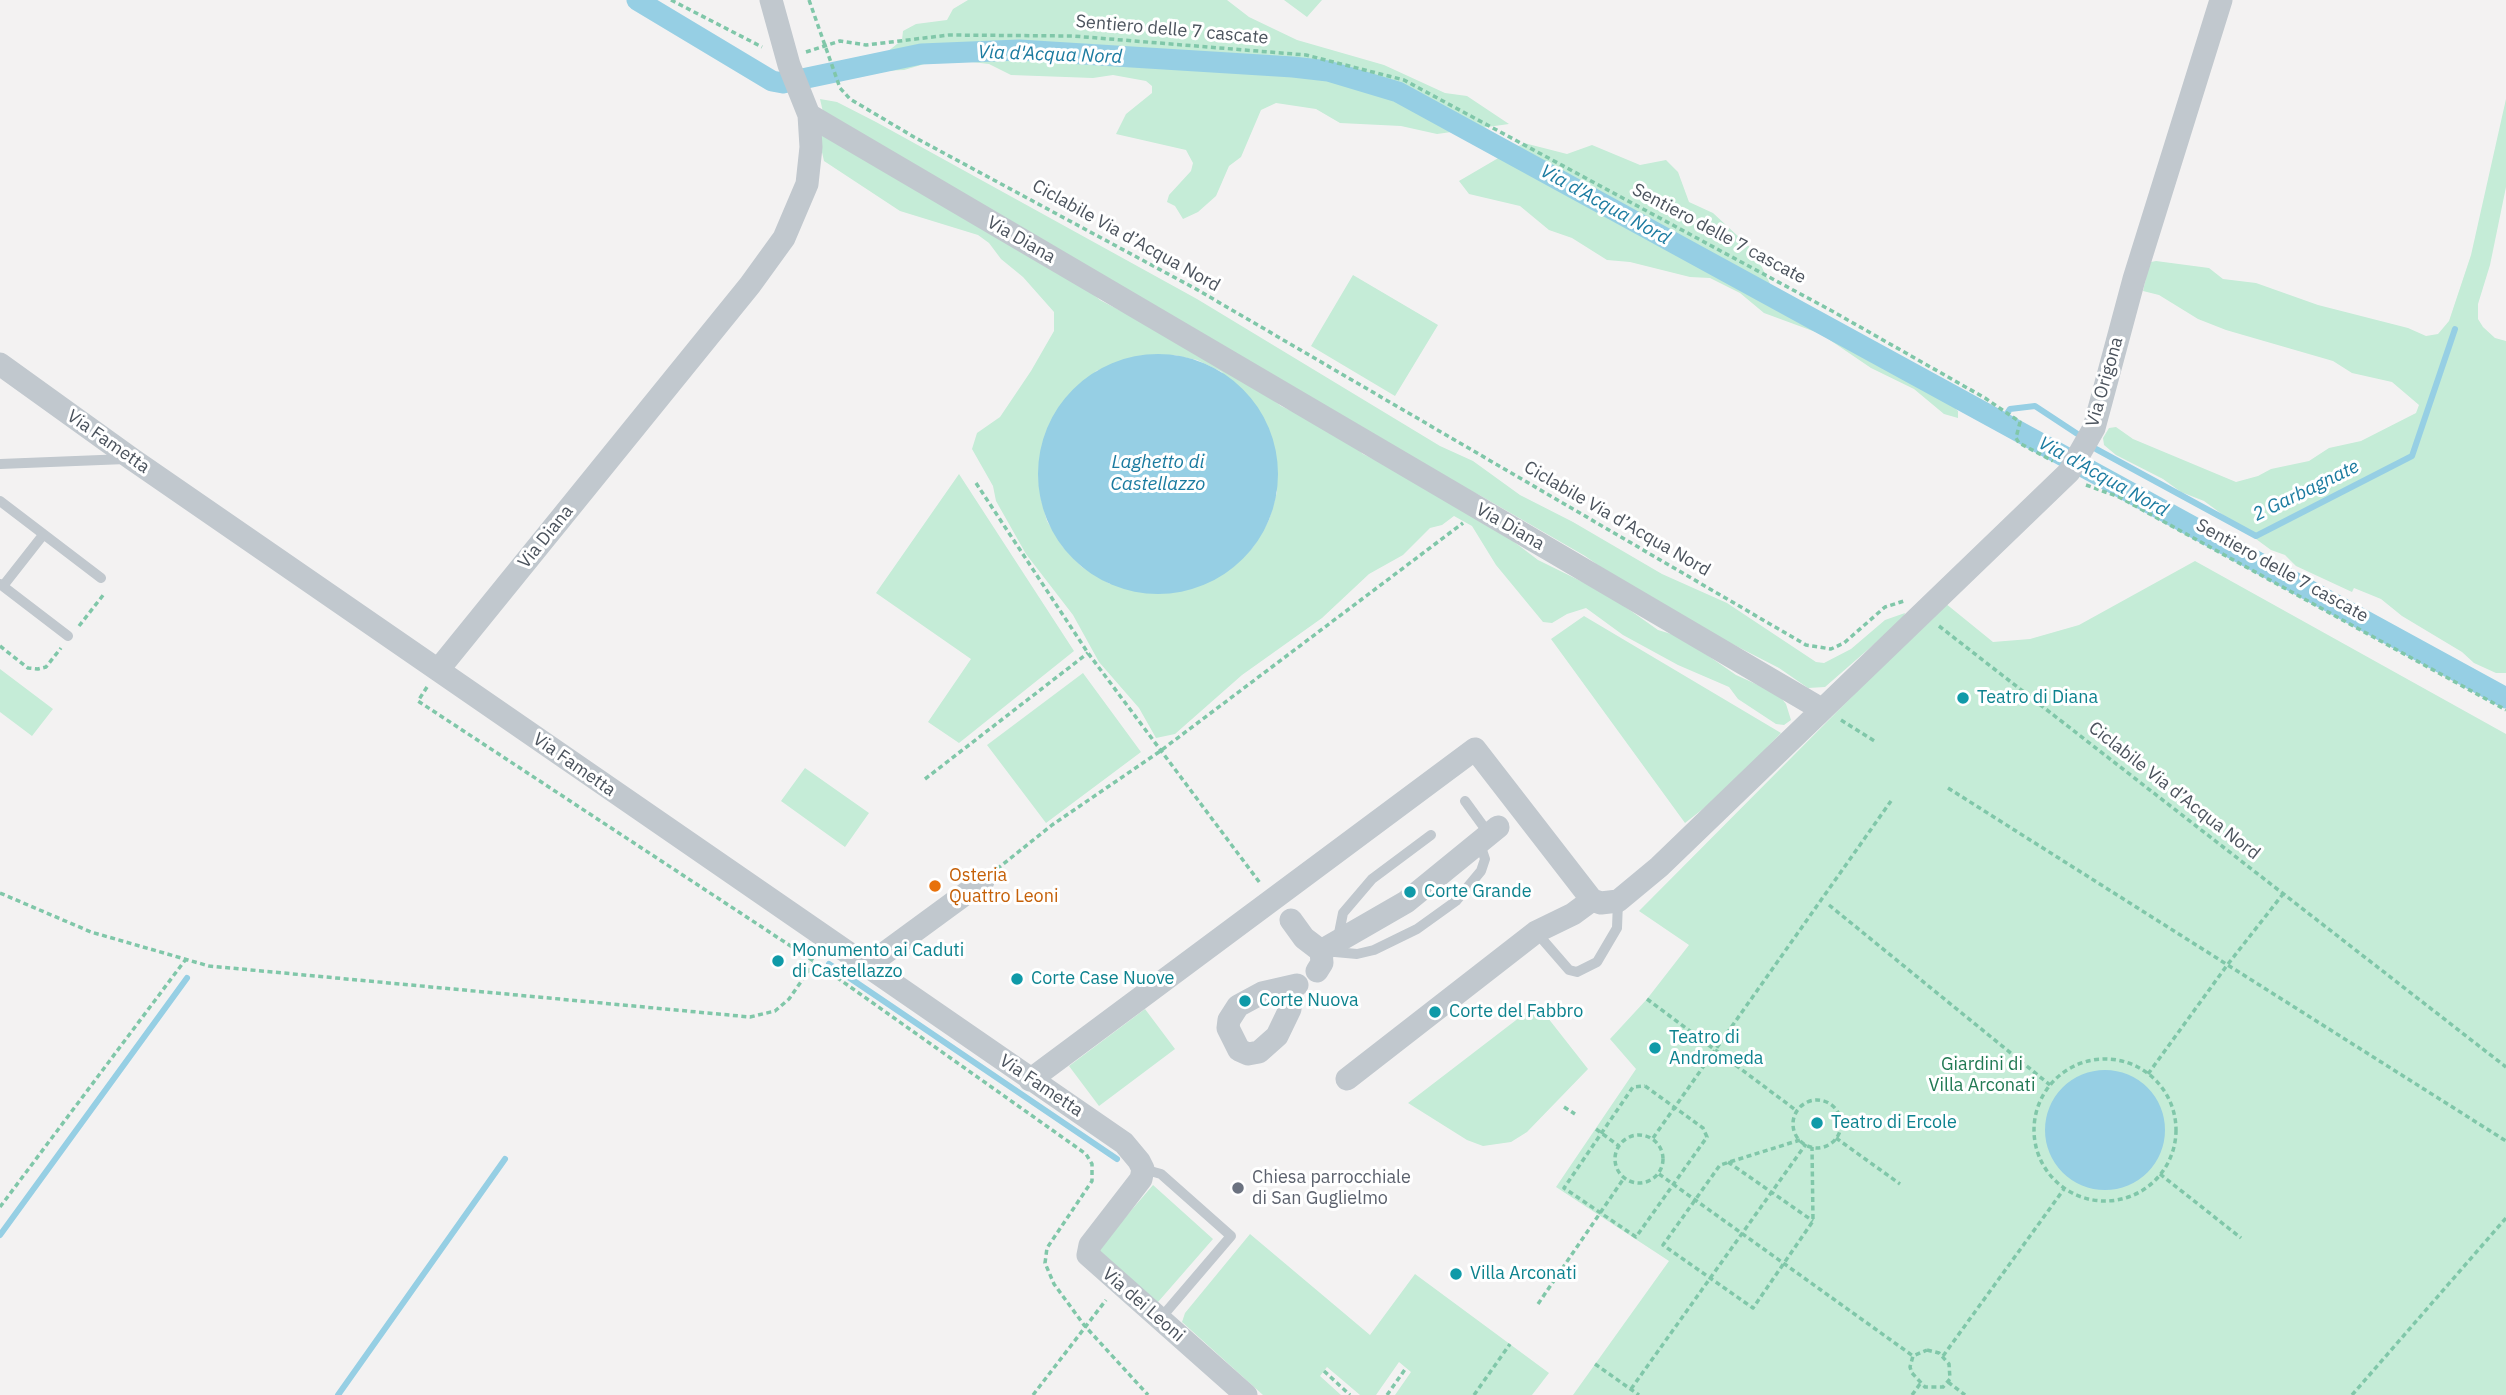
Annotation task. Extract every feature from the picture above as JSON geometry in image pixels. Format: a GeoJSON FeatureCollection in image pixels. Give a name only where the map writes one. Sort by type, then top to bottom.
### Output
{"type":"FeatureCollection","features":[{"type":"Feature","properties":{"kind":"street"},"geometry":{"type":"LineString","coordinates":[[771,0],[798,90],[810,115]]}},
{"type":"Feature","properties":{"kind":"street","name":"Via Origona"},"geometry":{"type":"LineString","coordinates":[[1618,901],[1729,803],[1821,709],[1842,694],[2067,475],[2083,449],[2101,403],[2134,279],[2221,0]]}},
{"type":"Feature","properties":{"kind":"street","name":"Via Diana"},"geometry":{"type":"LineString","coordinates":[[810,115],[1821,709]]}},
{"type":"Feature","properties":{"kind":"street","name":"Via Diana"},"geometry":{"type":"LineString","coordinates":[[438,670],[750,285],[784,238],[807,184],[811,147],[810,115]]}},
{"type":"Feature","properties":{"kind":"street","name":"Via Fametta"},"geometry":{"type":"LineString","coordinates":[[0,364],[132,459],[1124,1143],[1143,1169]]}},
{"type":"Feature","properties":{"kind":"street"},"geometry":{"type":"LineString","coordinates":[[1030,1080],[1475,748],[1519,811],[1592,900],[1601,903],[1618,901]]}},
{"type":"Feature","properties":{"kind":"street"},"geometry":{"type":"LineString","coordinates":[[1290,920],[1304,938],[1325,954],[1411,915],[1489,834]]}},
{"type":"Feature","properties":{"kind":"street"},"geometry":{"type":"LineString","coordinates":[[867,966],[983,881]]}},
{"type":"Feature","properties":{"kind":"street"},"geometry":{"type":"LineString","coordinates":[[1347,1079],[1536,932],[1573,914],[1592,900]]}},
{"type":"Feature","properties":{"kind":"street","name":"Via dei Leoni"},"geometry":{"type":"LineString","coordinates":[[1143,1169],[1138,1187],[1088,1250],[1091,1261],[1246,1395]]}},
{"type":"Feature","properties":{"kind":"lane"},"geometry":{"type":"LineString","coordinates":[[0,464],[132,459]]}},
{"type":"Feature","properties":{"kind":"lane"},"geometry":{"type":"LineString","coordinates":[[0,501],[101,578]]}},
{"type":"Feature","properties":{"kind":"lane"},"geometry":{"type":"LineString","coordinates":[[43,534],[1,585],[68,636]]}},
{"type":"Feature","properties":{"kind":"lane"},"geometry":{"type":"LineString","coordinates":[[1411,915],[1456,901],[1475,881],[1485,859],[1489,834],[1465,801]]}},
{"type":"Feature","properties":{"kind":"lane"},"geometry":{"type":"LineString","coordinates":[[1325,954],[1343,913],[1372,879],[1431,835]]}},
{"type":"Feature","properties":{"kind":"lane"},"geometry":{"type":"LineString","coordinates":[[1536,932],[1569,970],[1577,972],[1597,962],[1617,928],[1618,901]]}},
{"type":"Feature","properties":{"kind":"lane"},"geometry":{"type":"LineString","coordinates":[[1143,1169],[1161,1174],[1231,1236],[1159,1320]]}},
{"type":"Feature","properties":{"kind":"path"},"geometry":{"type":"LineString","coordinates":[[671,0],[723,30],[789,60],[825,46]]}},
{"type":"Feature","properties":{"kind":"path","name":"Ciclabile Via d’Acqua Nord"},"geometry":{"type":"LineString","coordinates":[[809,0],[840,88],[850,99],[914,137],[1196,289],[1806,645],[1831,649],[1838,646],[1891,603],[1906,601],[2506,1067]]}},
{"type":"Feature","properties":{"kind":"path","name":"Sentiero delle 7 cascate"},"geometry":{"type":"LineString","coordinates":[[825,46],[840,41],[866,45],[982,33],[1073,36],[1306,55],[1404,80],[1832,311],[2007,411],[2021,426],[2017,435],[2019,443],[2053,461],[2067,475],[2119,498],[2506,710]]}},
{"type":"Feature","properties":{"kind":"path"},"geometry":{"type":"LineString","coordinates":[[976,483],[1087,653],[1159,752],[1274,900]]}},
{"type":"Feature","properties":{"kind":"path"},"geometry":{"type":"LineString","coordinates":[[983,881],[1052,825],[1159,752],[1481,510]]}},
{"type":"Feature","properties":{"kind":"path"},"geometry":{"type":"LineString","coordinates":[[925,779],[1087,653]]}},
{"type":"Feature","properties":{"kind":"path"},"geometry":{"type":"LineString","coordinates":[[438,670],[418,701],[815,962],[1086,1154],[1092,1164],[1091,1181],[1047,1248],[1045,1256],[1054,1284],[1084,1325],[1148,1395]]}},
{"type":"Feature","properties":{"kind":"path"},"geometry":{"type":"LineString","coordinates":[[1821,709],[1876,742]]}},
{"type":"Feature","properties":{"kind":"path"},"geometry":{"type":"LineString","coordinates":[[1948,788],[2506,1141]]}},
{"type":"Feature","properties":{"kind":"path"},"geometry":{"type":"LineString","coordinates":[[1653,1138],[1891,801]]}},
{"type":"Feature","properties":{"kind":"path"},"geometry":{"type":"LineString","coordinates":[[0,893],[91,932],[209,966],[750,1017],[775,1011],[789,999],[815,962],[826,939]]}},
{"type":"Feature","properties":{"kind":"path"},"geometry":{"type":"LineString","coordinates":[[2148,1074],[2283,894]]}},
{"type":"Feature","properties":{"kind":"path"},"geometry":{"type":"LineString","coordinates":[[1829,905],[2050,1085]]}},
{"type":"Feature","properties":{"kind":"path"},"geometry":{"type":"LineString","coordinates":[[0,1206],[186,959]]}},
{"type":"Feature","properties":{"kind":"path"},"geometry":{"type":"LineString","coordinates":[[1647,999],[1797,1111]]}},
{"type":"Feature","properties":{"kind":"path"},"geometry":{"type":"LineString","coordinates":[[2115,1059],[2137,1066],[2148,1074],[2169,1098],[2175,1120],[2175,1143],[2167,1166],[2151,1185],[2130,1198],[2106,1202],[2082,1198],[2064,1189],[2044,1169],[2034,1146],[2034,1121],[2040,1099],[2050,1085],[2071,1067],[2093,1060],[2115,1059]]}},
{"type":"Feature","properties":{"kind":"path"},"geometry":{"type":"LineString","coordinates":[[1645,1086],[1675,1107],[1703,1128],[1707,1137],[1636,1237],[1564,1188],[1633,1087],[1645,1086]]}},
{"type":"Feature","properties":{"kind":"path"},"geometry":{"type":"LineString","coordinates":[[1816,1100],[1831,1104],[1840,1116],[1840,1132],[1825,1146],[1812,1147],[1800,1140],[1793,1126],[1797,1111],[1802,1105],[1816,1100]]}},
{"type":"Feature","properties":{"kind":"path"},"geometry":{"type":"LineString","coordinates":[[1564,1107],[1575,1114]]}},
{"type":"Feature","properties":{"kind":"path"},"geometry":{"type":"LineString","coordinates":[[1596,1129],[1619,1146]]}},
{"type":"Feature","properties":{"kind":"path"},"geometry":{"type":"LineString","coordinates":[[1630,1136],[1653,1138],[1664,1155],[1659,1174],[1638,1184],[1624,1178],[1615,1163],[1619,1146],[1630,1136]]}},
{"type":"Feature","properties":{"kind":"path"},"geometry":{"type":"LineString","coordinates":[[1836,1138],[1900,1184]]}},
{"type":"Feature","properties":{"kind":"path"},"geometry":{"type":"LineString","coordinates":[[1800,1140],[1720,1165],[1663,1245],[1753,1308],[1813,1221],[1812,1147]]}},
{"type":"Feature","properties":{"kind":"path"},"geometry":{"type":"LineString","coordinates":[[1631,1389],[1806,1144]]}},
{"type":"Feature","properties":{"kind":"path"},"geometry":{"type":"LineString","coordinates":[[1728,1162],[1813,1221]]}},
{"type":"Feature","properties":{"kind":"path"},"geometry":{"type":"LineString","coordinates":[[1659,1174],[1913,1356]]}},
{"type":"Feature","properties":{"kind":"path"},"geometry":{"type":"LineString","coordinates":[[2160,1174],[2241,1238]]}},
{"type":"Feature","properties":{"kind":"path"},"geometry":{"type":"LineString","coordinates":[[1538,1304],[1624,1178]]}},
{"type":"Feature","properties":{"kind":"path"},"geometry":{"type":"LineString","coordinates":[[1943,1356],[2064,1189]]}},
{"type":"Feature","properties":{"kind":"path"},"geometry":{"type":"LineString","coordinates":[[2352,1395],[2506,1218]]}},
{"type":"Feature","properties":{"kind":"path"},"geometry":{"type":"LineString","coordinates":[[1033,1395],[1084,1325],[1119,1285]]}},
{"type":"Feature","properties":{"kind":"path"},"geometry":{"type":"LineString","coordinates":[[1474,1395],[1510,1344]]}},
{"type":"Feature","properties":{"kind":"path"},"geometry":{"type":"LineString","coordinates":[[1927,1350],[1943,1356],[1951,1371],[1948,1382],[1933,1389],[1920,1384],[1910,1367],[1913,1356],[1927,1350]]}},
{"type":"Feature","properties":{"kind":"path"},"geometry":{"type":"LineString","coordinates":[[1595,1364],[1639,1395]]}},
{"type":"Feature","properties":{"kind":"path"},"geometry":{"type":"LineString","coordinates":[[1387,1395],[1406,1368]]}},
{"type":"Feature","properties":{"kind":"path"},"geometry":{"type":"LineString","coordinates":[[1324,1371],[1350,1395]]}},
{"type":"Feature","properties":{"kind":"path"},"geometry":{"type":"LineString","coordinates":[[1948,1382],[1965,1395]]}},
{"type":"Feature","properties":{"kind":"path"},"geometry":{"type":"LineString","coordinates":[[1912,1395],[1920,1384]]}},
{"type":"Feature","properties":{"kind":"green space"},"geometry":{"type":"Polygon","coordinates":[[[968,0],[1227,0],[1249,17],[1297,40],[1384,65],[1445,93],[1467,96],[1509,124],[1437,134],[1401,126],[1340,123],[1316,109],[1276,103],[1261,110],[1241,157],[1229,166],[1216,196],[1198,212],[1183,219],[1175,206],[1167,202],[1169,195],[1191,171],[1193,163],[1186,150],[1116,134],[1126,114],[1152,93],[1152,86],[1146,81],[1113,75],[1093,78],[1011,75],[989,64],[955,60],[938,60],[904,70],[862,72],[902,40],[903,31],[916,24],[947,20],[953,9],[968,0]]]}},
{"type":"Feature","properties":{"kind":"green space"},"geometry":{"type":"Polygon","coordinates":[[[1284,0],[1322,0],[1307,17],[1284,0]]]}},
{"type":"Feature","properties":{"kind":"green space"},"geometry":{"type":"Polygon","coordinates":[[[820,99],[837,102],[876,122],[1197,299],[1440,446],[1473,461],[1520,495],[1573,522],[1662,574],[1727,603],[1816,662],[1824,663],[1851,649],[1885,620],[1905,613],[1903,619],[1825,687],[1808,688],[1779,668],[1703,629],[1622,582],[1585,556],[1481,496],[1425,469],[823,112],[820,99]]]}},
{"type":"Feature","properties":{"kind":"green space"},"geometry":{"type":"Polygon","coordinates":[[[2506,99],[2506,187],[2490,265],[2478,304],[2478,319],[2483,327],[2495,338],[2506,341],[2506,673],[2496,673],[2474,663],[2462,652],[2402,616],[2381,599],[2354,588],[2352,592],[2296,566],[2285,555],[2271,550],[2204,501],[2181,492],[2163,479],[2116,455],[2104,445],[2103,438],[2109,428],[2116,427],[2133,439],[2236,482],[2271,469],[2309,461],[2329,448],[2361,441],[2416,413],[2419,405],[2392,382],[2352,373],[2333,361],[2226,330],[2198,319],[2159,295],[2143,291],[2148,269],[2151,262],[2156,261],[2209,268],[2223,279],[2256,283],[2318,305],[2408,328],[2426,336],[2438,334],[2449,321],[2471,255],[2506,99]]]}},
{"type":"Feature","properties":{"kind":"green space"},"geometry":{"type":"Polygon","coordinates":[[[825,131],[1072,277],[1100,300],[1237,372],[1281,406],[1342,435],[1363,454],[1406,475],[1509,538],[1538,560],[1607,594],[1658,630],[1681,637],[1736,675],[1778,694],[1786,704],[1791,720],[1784,725],[1776,724],[1738,699],[1729,687],[1678,665],[1623,635],[1586,608],[1567,614],[1552,623],[1543,622],[1496,565],[1472,526],[1454,516],[1442,525],[1430,528],[1403,555],[1369,574],[1322,618],[1242,675],[1175,734],[1156,738],[1139,708],[1099,662],[1073,615],[1026,554],[996,501],[993,486],[972,449],[977,433],[1000,417],[1031,371],[1054,331],[1054,312],[1023,277],[1001,259],[989,243],[978,235],[900,211],[824,161],[819,139],[825,131]],[[1174,355],[1138,356],[1096,371],[1040,495],[1047,521],[1063,547],[1082,567],[1110,584],[1232,568],[1253,547],[1269,520],[1277,492],[1222,372],[1197,360],[1174,355]]]}},
{"type":"Feature","properties":{"kind":"green space"},"geometry":{"type":"Polygon","coordinates":[[[1524,143],[1567,154],[1592,145],[1640,165],[1666,160],[1678,172],[1689,202],[1713,213],[1754,251],[1778,300],[1791,312],[1925,387],[1952,405],[1958,411],[1958,418],[1944,414],[1914,389],[1871,368],[1821,334],[1764,313],[1740,293],[1710,278],[1690,277],[1630,262],[1607,260],[1572,238],[1549,230],[1520,206],[1469,194],[1459,181],[1524,143]]]}},
{"type":"Feature","properties":{"kind":"green space"},"geometry":{"type":"Polygon","coordinates":[[[1353,275],[1438,325],[1395,396],[1311,346],[1353,275]]]}},
{"type":"Feature","properties":{"kind":"green space"},"geometry":{"type":"Polygon","coordinates":[[[959,474],[1074,651],[959,743],[928,722],[971,659],[876,593],[959,474]]]}},
{"type":"Feature","properties":{"kind":"green space","name":"Giardini di Villa Arconati"},"geometry":{"type":"Polygon","coordinates":[[[2195,561],[2506,734],[2506,1395],[1573,1395],[1669,1261],[1556,1187],[1636,1069],[1610,1039],[1647,999],[1689,945],[1639,911],[1945,603],[1993,642],[2030,639],[2079,625],[2195,561]]]}},
{"type":"Feature","properties":{"kind":"green space"},"geometry":{"type":"Polygon","coordinates":[[[1584,616],[1781,733],[1722,794],[1685,823],[1551,639],[1584,616]]]}},
{"type":"Feature","properties":{"kind":"green space"},"geometry":{"type":"Polygon","coordinates":[[[0,669],[53,709],[32,736],[0,712],[0,669]]]}},
{"type":"Feature","properties":{"kind":"green space"},"geometry":{"type":"Polygon","coordinates":[[[1083,673],[1141,752],[1046,823],[987,745],[1083,673]]]}},
{"type":"Feature","properties":{"kind":"green space"},"geometry":{"type":"Polygon","coordinates":[[[805,768],[869,813],[845,847],[781,801],[805,768]]]}},
{"type":"Feature","properties":{"kind":"green space"},"geometry":{"type":"Polygon","coordinates":[[[1537,1004],[1588,1069],[1527,1132],[1511,1142],[1483,1146],[1467,1140],[1408,1103],[1537,1004]]]}},
{"type":"Feature","properties":{"kind":"green space"},"geometry":{"type":"Polygon","coordinates":[[[1145,1009],[1175,1049],[1099,1106],[1069,1066],[1145,1009]]]}},
{"type":"Feature","properties":{"kind":"green space"},"geometry":{"type":"Polygon","coordinates":[[[1153,1185],[1213,1239],[1158,1302],[1100,1255],[1099,1248],[1153,1185]]]}},
{"type":"Feature","properties":{"kind":"green space"},"geometry":{"type":"Polygon","coordinates":[[[1250,1234],[1370,1335],[1415,1274],[1549,1373],[1532,1395],[1395,1395],[1411,1372],[1399,1362],[1376,1395],[1360,1395],[1327,1367],[1320,1376],[1341,1395],[1263,1395],[1182,1322],[1185,1313],[1250,1234]]]}},
{"type":"Feature","properties":{"kind":"water","name":"Laghetto di Castellazzo"},"geometry":{"type":"Polygon","coordinates":[[[1158,354],[1204,364],[1243,389],[1268,428],[1278,474],[1268,520],[1243,559],[1204,584],[1158,594],[1112,584],[1073,559],[1048,520],[1038,474],[1048,428],[1073,389],[1112,364],[1158,354]]]}},
{"type":"Feature","properties":{"kind":"water"},"geometry":{"type":"Polygon","coordinates":[[[2105,1070],[2128,1075],[2147,1088],[2160,1107],[2165,1130],[2160,1153],[2147,1172],[2128,1185],[2105,1190],[2082,1185],[2063,1172],[2050,1153],[2045,1130],[2050,1107],[2063,1088],[2082,1075],[2105,1070]]]}},
{"type":"Feature","properties":{"kind":"waterway","name":"Via d'Acqua Nord"},"geometry":{"type":"LineString","coordinates":[[637,0],[772,81],[783,83],[921,54],[1019,50],[1293,67],[1328,71],[1398,92],[2506,698]]}},
{"type":"Feature","properties":{"kind":"waterway","name":"2 Garbagnate"},"geometry":{"type":"LineString","coordinates":[[2096,449],[2256,536],[2412,456],[2455,329]]}},
{"type":"Feature","properties":{"kind":"waterway","name":"2 Garbagnate"},"geometry":{"type":"LineString","coordinates":[[2002,421],[2010,409],[2035,406],[2079,435]]}},
{"type":"Feature","properties":{"kind":"waterway"},"geometry":{"type":"LineString","coordinates":[[829,964],[1117,1159]]}},
{"type":"Feature","properties":{"kind":"waterway"},"geometry":{"type":"LineString","coordinates":[[0,1235],[187,978]]}},
{"type":"Feature","properties":{"kind":"waterway"},"geometry":{"type":"LineString","coordinates":[[338,1395],[505,1159]]}},
{"type":"Feature","properties":{"kind":"place","name":"Teatro di Diana"},"geometry":{"type":"Point","coordinates":[1963,698]}},
{"type":"Feature","properties":{"kind":"place","name":"Osteria Quattro Leoni"},"geometry":{"type":"Point","coordinates":[935,886]}},
{"type":"Feature","properties":{"kind":"place","name":"Corte Grande"},"geometry":{"type":"Point","coordinates":[1410,892]}},
{"type":"Feature","properties":{"kind":"place","name":"Monumento ai Caduti di Castellazzo"},"geometry":{"type":"Point","coordinates":[778,961]}},
{"type":"Feature","properties":{"kind":"place","name":"Corte Case Nuove"},"geometry":{"type":"Point","coordinates":[1017,979]}},
{"type":"Feature","properties":{"kind":"place","name":"Corte Nuova"},"geometry":{"type":"Point","coordinates":[1245,1001]}},
{"type":"Feature","properties":{"kind":"place","name":"Corte del Fabbro"},"geometry":{"type":"Point","coordinates":[1435,1012]}},
{"type":"Feature","properties":{"kind":"place","name":"Teatro di Andromeda"},"geometry":{"type":"Point","coordinates":[1655,1048]}},
{"type":"Feature","properties":{"kind":"place","name":"Teatro di Ercole"},"geometry":{"type":"Point","coordinates":[1817,1123]}},
{"type":"Feature","properties":{"kind":"place","name":"Chiesa parrocchiale di San Guglielmo"},"geometry":{"type":"Point","coordinates":[1238,1188]}},
{"type":"Feature","properties":{"kind":"place","name":"Villa Arconati"},"geometry":{"type":"Point","coordinates":[1456,1274]}}]}
